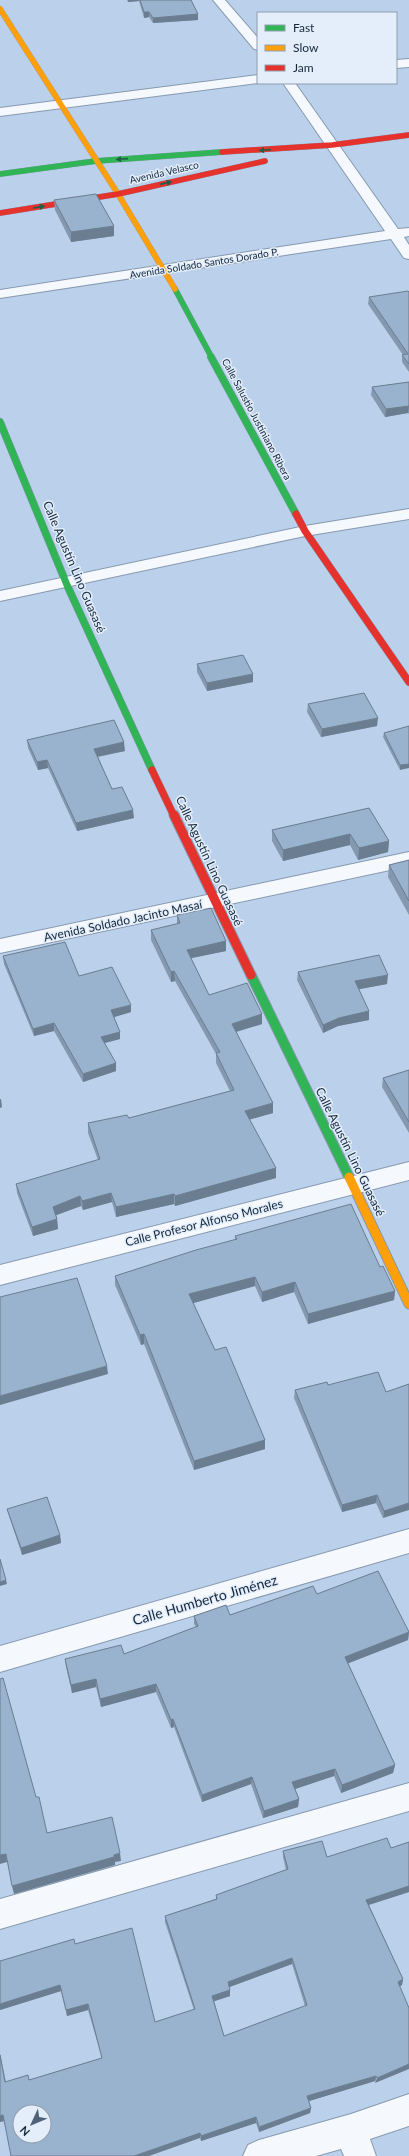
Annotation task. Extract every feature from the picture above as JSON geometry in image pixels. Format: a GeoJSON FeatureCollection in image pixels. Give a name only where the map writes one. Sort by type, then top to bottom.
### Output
{"type":"FeatureCollection","features":[{"type":"Feature","properties":{"kind":"street"},"geometry":{"type":"LineString","coordinates":[[219,0],[257,45]]}},
{"type":"Feature","properties":{"kind":"street","name":"Calle Salustio Justiniano Ribera"},"geometry":{"type":"LineString","coordinates":[[0,9],[164,269],[305,531],[409,682]]}},
{"type":"Feature","properties":{"kind":"street"},"geometry":{"type":"LineString","coordinates":[[397,64],[409,63]]}},
{"type":"Feature","properties":{"kind":"street"},"geometry":{"type":"LineString","coordinates":[[0,112],[257,79]]}},
{"type":"Feature","properties":{"kind":"street"},"geometry":{"type":"LineString","coordinates":[[290,84],[409,255]]}},
{"type":"Feature","properties":{"kind":"street","name":"Avenida Velasco"},"geometry":{"type":"LineString","coordinates":[[0,174],[96,161],[332,145],[409,135]]}},
{"type":"Feature","properties":{"kind":"street","name":"Avenida Velasco"},"geometry":{"type":"LineString","coordinates":[[0,212],[118,194],[332,145]]}},
{"type":"Feature","properties":{"kind":"street","name":"Avenida Soldado Santos Dorado P."},"geometry":{"type":"LineString","coordinates":[[0,294],[409,232]]}},
{"type":"Feature","properties":{"kind":"street","name":"Calle Agustín Lino Guasasé"},"geometry":{"type":"LineString","coordinates":[[0,422],[67,583],[214,902],[353,1185],[409,1304]]}},
{"type":"Feature","properties":{"kind":"street"},"geometry":{"type":"LineString","coordinates":[[0,596],[67,583],[305,531],[409,514]]}},
{"type":"Feature","properties":{"kind":"street","name":"Avenida Soldado Jacinto Masaí"},"geometry":{"type":"LineString","coordinates":[[0,946],[214,902],[409,859]]}},
{"type":"Feature","properties":{"kind":"street","name":"Calle Profesor Alfonso Morales"},"geometry":{"type":"LineString","coordinates":[[0,1275],[409,1171]]}},
{"type":"Feature","properties":{"kind":"street","name":"Calle Humberto Jiménez"},"geometry":{"type":"LineString","coordinates":[[0,1659],[409,1541]]}},
{"type":"Feature","properties":{"kind":"street"},"geometry":{"type":"LineString","coordinates":[[0,1914],[409,1797]]}},
{"type":"Feature","properties":{"kind":"street"},"geometry":{"type":"LineString","coordinates":[[260,2156],[355,2143],[409,2110]]}},
{"type":"Feature","properties":{"kind":"building"},"geometry":{"type":"Polygon","coordinates":[[[140,0],[191,0],[198,14],[153,18],[149,12],[144,12],[140,0]]]}},
{"type":"Feature","properties":{"kind":"building"},"geometry":{"type":"Polygon","coordinates":[[[96,194],[114,226],[71,232],[54,200],[96,194]]]}},
{"type":"Feature","properties":{"kind":"building"},"geometry":{"type":"Polygon","coordinates":[[[408,291],[409,364],[402,355],[408,354],[369,297],[408,291]]]}},
{"type":"Feature","properties":{"kind":"building"},"geometry":{"type":"Polygon","coordinates":[[[409,382],[409,406],[386,409],[372,387],[409,382]]]}},
{"type":"Feature","properties":{"kind":"building"},"geometry":{"type":"Polygon","coordinates":[[[243,655],[253,674],[207,683],[197,664],[243,655]]]}},
{"type":"Feature","properties":{"kind":"building"},"geometry":{"type":"Polygon","coordinates":[[[364,693],[378,718],[322,729],[308,704],[364,693]]]}},
{"type":"Feature","properties":{"kind":"building"},"geometry":{"type":"Polygon","coordinates":[[[114,720],[124,742],[94,749],[112,789],[122,787],[133,810],[76,823],[47,760],[37,762],[27,740],[114,720]]]}},
{"type":"Feature","properties":{"kind":"building"},"geometry":{"type":"Polygon","coordinates":[[[409,726],[409,764],[400,765],[384,733],[409,726]]]}},
{"type":"Feature","properties":{"kind":"building"},"geometry":{"type":"Polygon","coordinates":[[[369,808],[389,841],[359,848],[350,834],[283,850],[272,830],[369,808]]]}},
{"type":"Feature","properties":{"kind":"building"},"geometry":{"type":"Polygon","coordinates":[[[409,860],[409,901],[389,865],[409,860]]]}},
{"type":"Feature","properties":{"kind":"building"},"geometry":{"type":"Polygon","coordinates":[[[211,908],[226,941],[187,950],[209,995],[247,983],[262,1014],[232,1024],[273,1103],[245,1111],[276,1168],[175,1196],[174,1194],[116,1207],[111,1193],[82,1201],[80,1196],[53,1207],[57,1219],[32,1227],[16,1184],[100,1159],[88,1123],[127,1115],[129,1118],[234,1090],[216,1053],[220,1052],[174,971],[171,972],[151,930],[180,923],[177,915],[211,908]]]}},
{"type":"Feature","properties":{"kind":"building"},"geometry":{"type":"Polygon","coordinates":[[[65,942],[79,976],[112,967],[131,1005],[111,1010],[120,1032],[101,1037],[116,1063],[83,1074],[54,1023],[33,1029],[3,956],[65,942]]]}},
{"type":"Feature","properties":{"kind":"building"},"geometry":{"type":"Polygon","coordinates":[[[379,955],[388,975],[355,981],[369,1011],[339,1018],[323,1025],[298,972],[379,955]]]}},
{"type":"Feature","properties":{"kind":"building"},"geometry":{"type":"Polygon","coordinates":[[[409,1070],[409,1122],[383,1078],[409,1070]]]}},
{"type":"Feature","properties":{"kind":"building"},"geometry":{"type":"Polygon","coordinates":[[[351,1204],[380,1267],[383,1266],[395,1291],[308,1314],[295,1282],[262,1292],[255,1277],[189,1294],[215,1350],[226,1347],[265,1440],[194,1461],[144,1334],[140,1335],[115,1276],[196,1250],[237,1239],[235,1236],[351,1204]]]}},
{"type":"Feature","properties":{"kind":"building"},"geometry":{"type":"Polygon","coordinates":[[[77,1278],[107,1366],[0,1396],[0,1297],[77,1278]]]}},
{"type":"Feature","properties":{"kind":"building"},"geometry":{"type":"Polygon","coordinates":[[[378,1372],[386,1392],[409,1384],[409,1503],[384,1511],[377,1495],[342,1505],[295,1390],[327,1382],[328,1385],[378,1372]]]}},
{"type":"Feature","properties":{"kind":"building"},"geometry":{"type":"Polygon","coordinates":[[[47,1497],[60,1535],[21,1548],[7,1509],[47,1497]]]}},
{"type":"Feature","properties":{"kind":"building"},"geometry":{"type":"Polygon","coordinates":[[[0,1559],[6,1580],[0,1582],[0,1559]]]}},
{"type":"Feature","properties":{"kind":"building"},"geometry":{"type":"Polygon","coordinates":[[[378,1571],[409,1632],[345,1657],[395,1765],[342,1785],[335,1769],[292,1782],[299,1799],[264,1811],[252,1777],[202,1795],[173,1719],[171,1720],[156,1684],[100,1699],[96,1679],[71,1685],[65,1659],[121,1645],[124,1654],[198,1626],[194,1616],[226,1605],[230,1615],[313,1586],[317,1594],[378,1571]]]}},
{"type":"Feature","properties":{"kind":"building"},"geometry":{"type":"Polygon","coordinates":[[[3,1678],[36,1797],[39,1797],[47,1833],[112,1817],[120,1853],[114,1855],[114,1857],[12,1886],[6,1854],[0,1855],[0,1679],[3,1678]]]}},
{"type":"Feature","properties":{"kind":"building"},"geometry":{"type":"Polygon","coordinates":[[[387,1838],[391,1848],[409,1842],[409,1886],[366,1900],[403,1979],[398,1982],[409,2008],[409,2064],[377,2078],[376,2076],[307,2096],[311,2108],[259,2127],[256,2117],[201,2136],[200,2133],[134,2156],[11,2156],[3,2115],[0,2116],[0,2055],[5,2082],[28,2075],[29,2080],[102,2058],[88,2004],[66,2010],[60,1985],[0,2004],[0,1961],[74,1939],[75,1944],[132,1928],[155,2022],[195,2009],[165,1916],[217,1899],[216,1895],[288,1869],[283,1851],[322,1841],[327,1857],[387,1838]],[[292,1958],[228,1982],[230,1990],[212,1996],[224,2036],[307,2005],[292,1958]]]}},
{"type":"Feature","properties":{"kind":"traffic: fast"},"geometry":{"type":"LineString","coordinates":[[0,174],[96,161],[222,152]]}},
{"type":"Feature","properties":{"kind":"traffic: fast"},"geometry":{"type":"LineString","coordinates":[[175,289],[296,514]]}},
{"type":"Feature","properties":{"kind":"traffic: fast"},"geometry":{"type":"LineString","coordinates":[[0,422],[67,585],[152,770]]}},
{"type":"Feature","properties":{"kind":"traffic: fast"},"geometry":{"type":"LineString","coordinates":[[251,975],[349,1177]]}},
{"type":"Feature","properties":{"kind":"traffic: slow"},"geometry":{"type":"LineString","coordinates":[[0,9],[118,194],[175,289]]}},
{"type":"Feature","properties":{"kind":"traffic: slow"},"geometry":{"type":"LineString","coordinates":[[349,1177],[409,1304]]}},
{"type":"Feature","properties":{"kind":"traffic: jam"},"geometry":{"type":"LineString","coordinates":[[222,152],[332,145],[409,135]]}},
{"type":"Feature","properties":{"kind":"traffic: jam"},"geometry":{"type":"LineString","coordinates":[[0,213],[118,194],[265,161]]}},
{"type":"Feature","properties":{"kind":"traffic: jam"},"geometry":{"type":"LineString","coordinates":[[296,514],[305,531],[409,682]]}},
{"type":"Feature","properties":{"kind":"traffic: jam"},"geometry":{"type":"LineString","coordinates":[[152,770],[251,975]]}}]}
